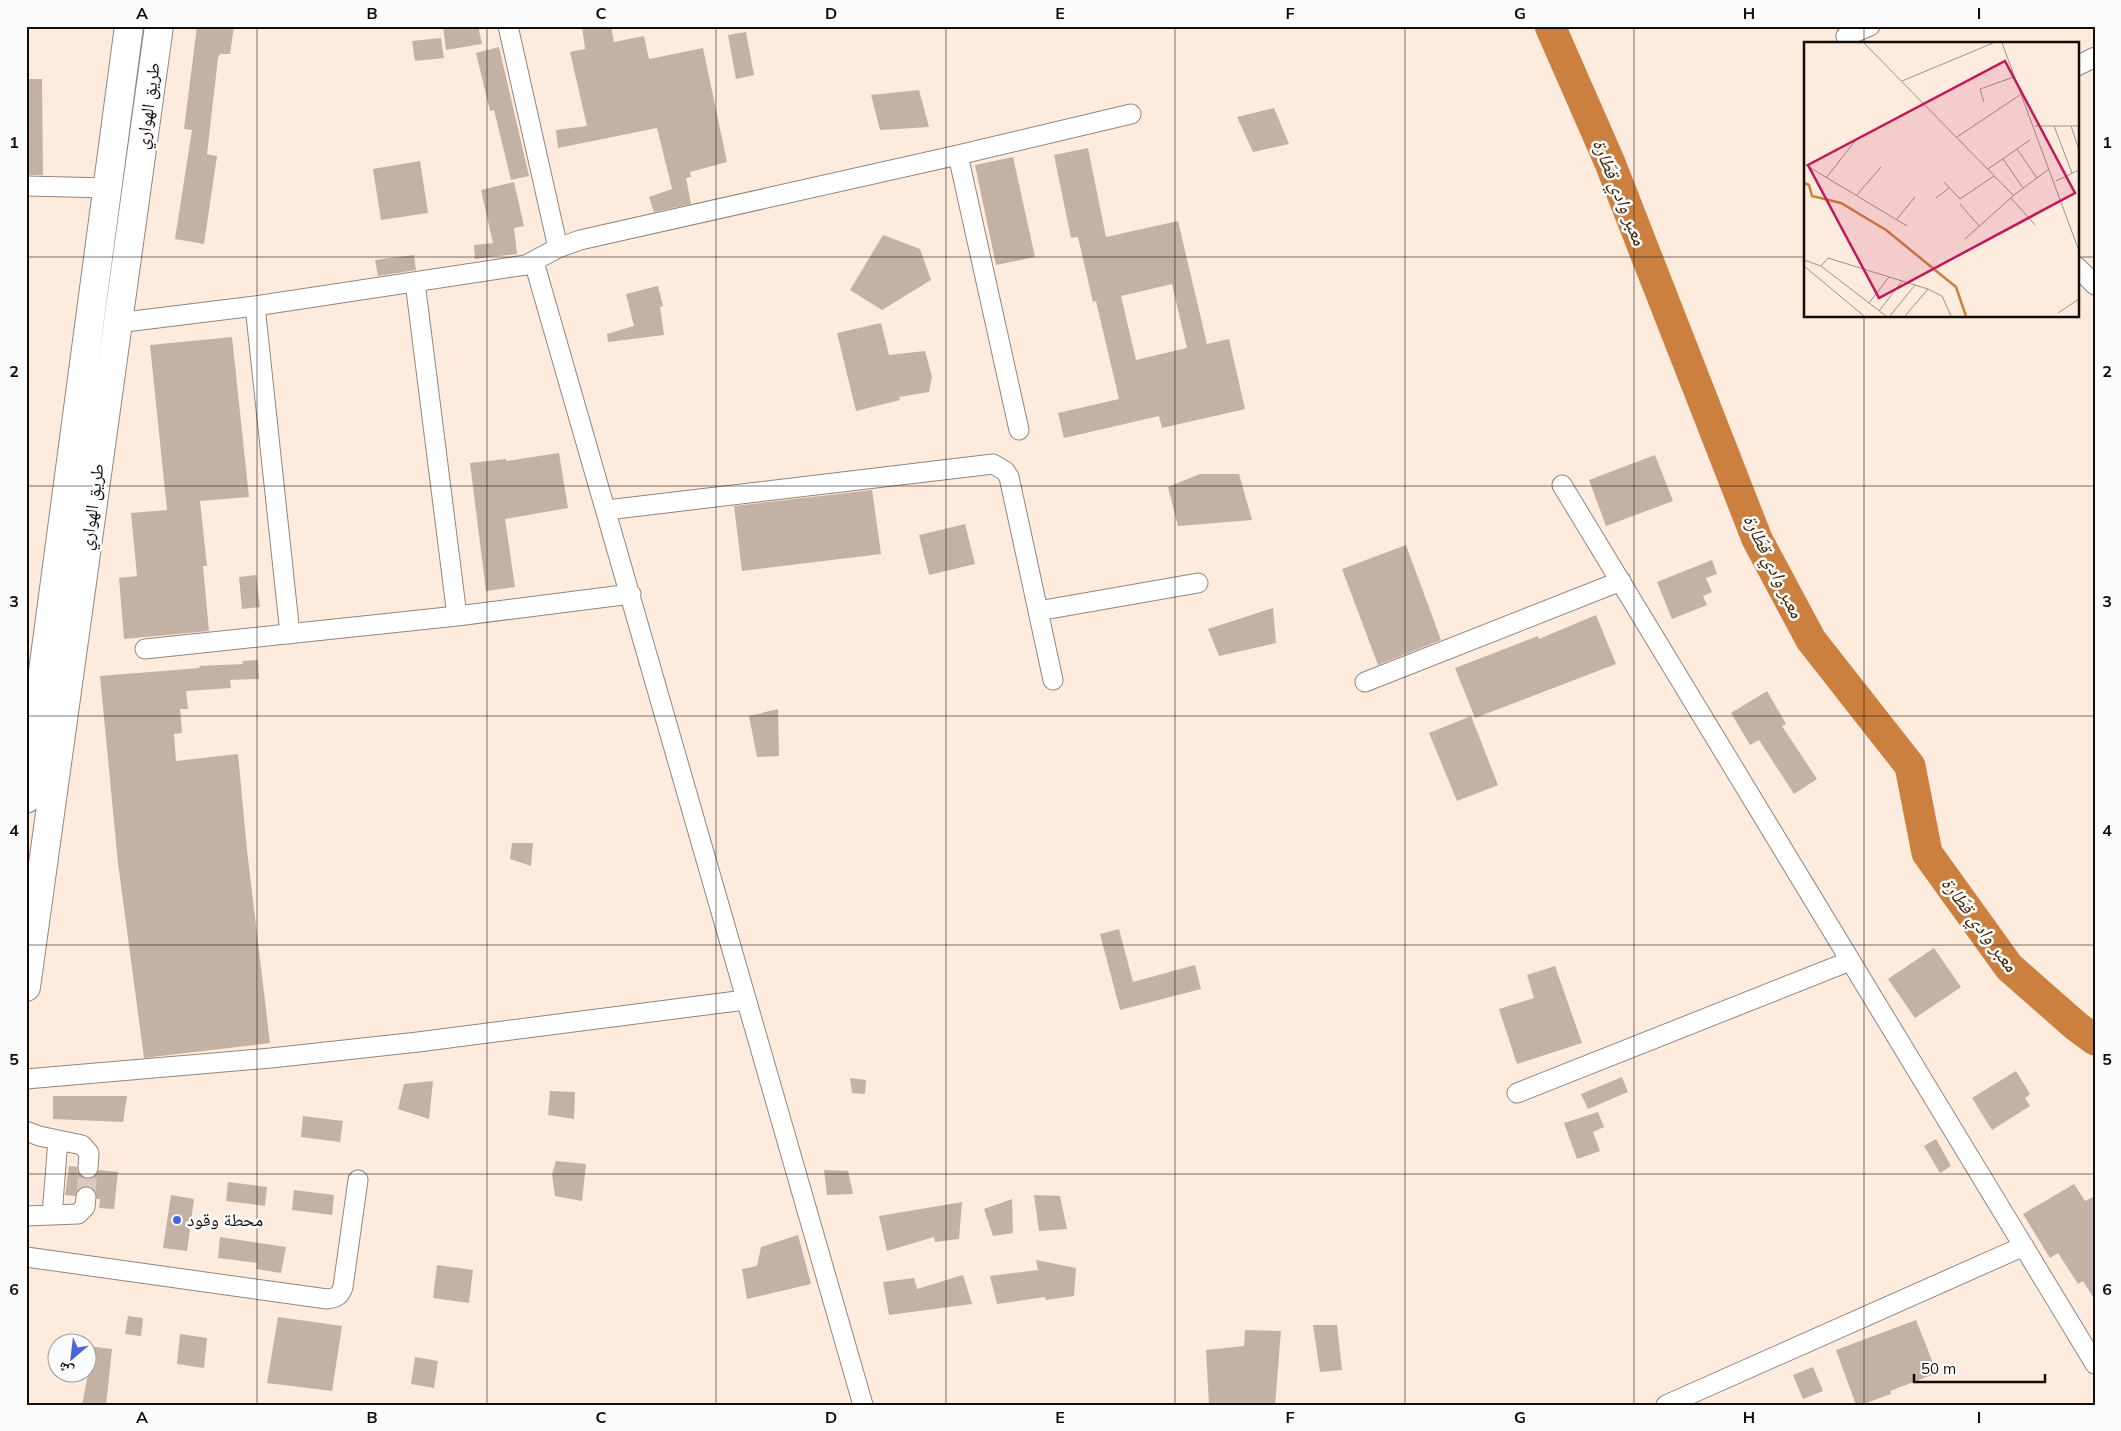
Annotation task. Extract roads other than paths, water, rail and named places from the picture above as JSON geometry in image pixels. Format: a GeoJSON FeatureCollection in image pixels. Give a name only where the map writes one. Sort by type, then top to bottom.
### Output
{"type":"FeatureCollection","features":[{"type":"Feature","properties":{"kind":"highway","name":"طريق الهواري"},"geometry":{"type":"LineString","coordinates":[[26,799],[30,746],[130,26]]}},
{"type":"Feature","properties":{"kind":"highway","name":"طريق الهواري"},"geometry":{"type":"LineString","coordinates":[[26,987],[159,26]]}},
{"type":"Feature","properties":{"kind":"street"},"geometry":{"type":"LineString","coordinates":[[508,26],[558,248]]}},
{"type":"Feature","properties":{"kind":"street"},"geometry":{"type":"LineString","coordinates":[[1846,35],[1870,26]]}},
{"type":"Feature","properties":{"kind":"street"},"geometry":{"type":"LineString","coordinates":[[2078,66],[2095,57]]}},
{"type":"Feature","properties":{"kind":"street"},"geometry":{"type":"LineString","coordinates":[[117,323],[255,306],[517,267],[534,262],[558,248],[580,240],[1131,114]]}},
{"type":"Feature","properties":{"kind":"street"},"geometry":{"type":"LineString","coordinates":[[958,155],[1019,430]]}},
{"type":"Feature","properties":{"kind":"street"},"geometry":{"type":"LineString","coordinates":[[26,186],[108,188]]}},
{"type":"Feature","properties":{"kind":"street"},"geometry":{"type":"LineString","coordinates":[[534,262],[607,510],[745,1000],[863,1405]]}},
{"type":"Feature","properties":{"kind":"street"},"geometry":{"type":"LineString","coordinates":[[2078,269],[2095,285]]}},
{"type":"Feature","properties":{"kind":"street"},"geometry":{"type":"LineString","coordinates":[[415,282],[457,616]]}},
{"type":"Feature","properties":{"kind":"street"},"geometry":{"type":"LineString","coordinates":[[255,306],[290,634]]}},
{"type":"Feature","properties":{"kind":"street"},"geometry":{"type":"LineString","coordinates":[[607,510],[993,464],[1005,471],[1009,477],[1053,680]]}},
{"type":"Feature","properties":{"kind":"street"},"geometry":{"type":"LineString","coordinates":[[1562,485],[2095,1364]]}},
{"type":"Feature","properties":{"kind":"street"},"geometry":{"type":"LineString","coordinates":[[1364,682],[1621,581]]}},
{"type":"Feature","properties":{"kind":"street"},"geometry":{"type":"LineString","coordinates":[[1038,611],[1198,583]]}},
{"type":"Feature","properties":{"kind":"street"},"geometry":{"type":"LineString","coordinates":[[145,649],[457,616],[631,594]]}},
{"type":"Feature","properties":{"kind":"street"},"geometry":{"type":"LineString","coordinates":[[1516,1093],[1850,961]]}},
{"type":"Feature","properties":{"kind":"street"},"geometry":{"type":"LineString","coordinates":[[26,1079],[271,1058],[418,1042],[745,1000]]}},
{"type":"Feature","properties":{"kind":"street"},"geometry":{"type":"LineString","coordinates":[[26,1131],[39,1136],[78,1143],[86,1148],[89,1158],[88,1168]]}},
{"type":"Feature","properties":{"kind":"street"},"geometry":{"type":"LineString","coordinates":[[52,1215],[58,1140]]}},
{"type":"Feature","properties":{"kind":"street"},"geometry":{"type":"LineString","coordinates":[[26,1257],[327,1299],[334,1298],[338,1296],[343,1287],[358,1180]]}},
{"type":"Feature","properties":{"kind":"street"},"geometry":{"type":"LineString","coordinates":[[26,1216],[74,1215],[81,1213],[86,1197]]}},
{"type":"Feature","properties":{"kind":"street"},"geometry":{"type":"LineString","coordinates":[[1666,1405],[2024,1246]]}},
{"type":"Feature","properties":{"kind":"waterway","name":"معبر وادي قطّارة"},"geometry":{"type":"LineString","coordinates":[[1550,26],[1610,163],[1757,539],[1811,640],[1910,766],[1927,853],[2009,967],[2076,1026],[2095,1040]]}},
{"type":"Feature","properties":{"kind":"tunnel"},"geometry":{"type":"LineString","coordinates":[[86,1197],[88,1168]]}},
{"type":"Feature","properties":{"kind":"place","name":"محطة وقود"},"geometry":{"type":"Point","coordinates":[177,1220]}}]}
